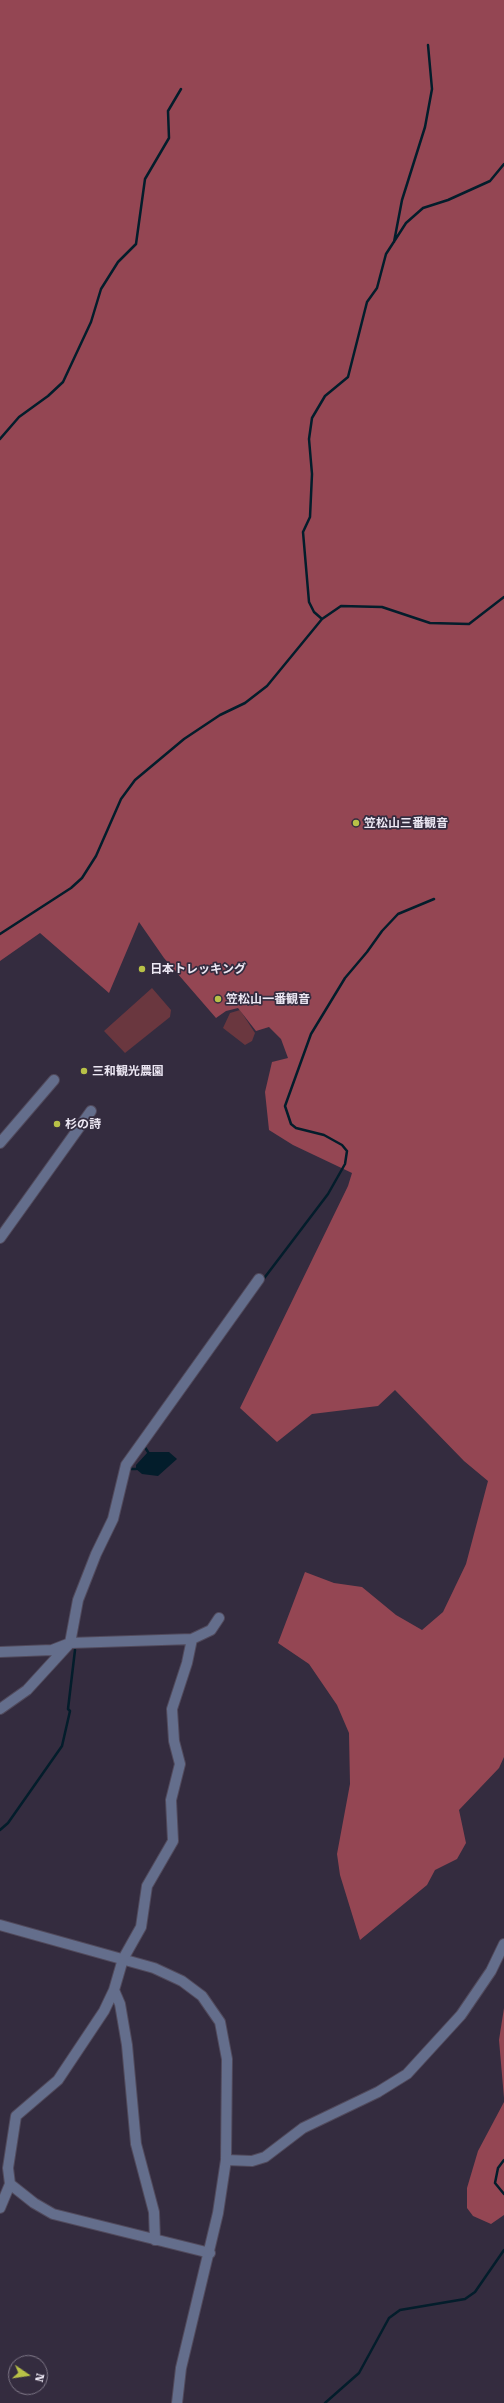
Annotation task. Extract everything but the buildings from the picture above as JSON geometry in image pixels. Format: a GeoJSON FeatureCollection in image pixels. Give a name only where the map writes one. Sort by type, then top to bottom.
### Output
{"type":"FeatureCollection","features":[{"type":"Feature","properties":{"kind":"street"},"geometry":{"type":"LineString","coordinates":[[0,1143],[54,1080]]}},
{"type":"Feature","properties":{"kind":"street"},"geometry":{"type":"LineString","coordinates":[[0,1237],[91,1111]]}},
{"type":"Feature","properties":{"kind":"street"},"geometry":{"type":"LineString","coordinates":[[0,1709],[27,1690],[70,1643],[78,1600],[96,1554],[113,1519],[126,1465],[259,1279]]}},
{"type":"Feature","properties":{"kind":"street"},"geometry":{"type":"LineString","coordinates":[[0,1652],[52,1650],[70,1643],[192,1639],[211,1630],[219,1618]]}},
{"type":"Feature","properties":{"kind":"street"},"geometry":{"type":"LineString","coordinates":[[192,1639],[188,1663],[172,1709],[174,1741],[180,1764],[172,1800],[173,1841],[148,1886],[142,1927],[123,1959],[114,1990],[100,2017],[58,2080],[16,2116],[4,2166],[10,2184],[34,2203],[53,2214],[210,2253]]}},
{"type":"Feature","properties":{"kind":"street"},"geometry":{"type":"LineString","coordinates":[[0,1925],[154,1968],[182,1981],[202,1996],[220,2022],[227,2059],[226,2160],[210,2253],[182,2368],[177,2403]]}},
{"type":"Feature","properties":{"kind":"street"},"geometry":{"type":"LineString","coordinates":[[226,2160],[252,2161],[265,2157],[303,2128],[378,2092],[407,2074],[461,2015],[491,1971],[504,1944]]}},
{"type":"Feature","properties":{"kind":"street"},"geometry":{"type":"LineString","coordinates":[[114,1990],[120,2004],[127,2046],[136,2144],[154,2212],[155,2240]]}},
{"type":"Feature","properties":{"kind":"street"},"geometry":{"type":"LineString","coordinates":[[0,2208],[10,2184]]}},
{"type":"Feature","properties":{"kind":"shaded area"},"geometry":{"type":"Polygon","coordinates":[[[0,0],[504,0],[504,1757],[499,1768],[459,1810],[466,1843],[457,1859],[435,1870],[427,1885],[360,1940],[340,1875],[337,1854],[350,1784],[349,1733],[337,1705],[309,1664],[278,1643],[305,1572],[334,1583],[362,1587],[396,1615],[422,1630],[443,1612],[466,1564],[488,1481],[464,1461],[395,1390],[378,1406],[312,1414],[277,1442],[240,1408],[348,1186],[352,1173],[293,1145],[269,1130],[265,1092],[272,1062],[288,1058],[281,1039],[269,1027],[256,1031],[238,1008],[226,1011],[216,1018],[164,958],[139,922],[109,993],[40,933],[0,961],[0,0]]]}},
{"type":"Feature","properties":{"kind":"shaded area"},"geometry":{"type":"Polygon","coordinates":[[[152,988],[171,1010],[170,1017],[125,1053],[104,1031],[152,988]]]}},
{"type":"Feature","properties":{"kind":"shaded area"},"geometry":{"type":"Polygon","coordinates":[[[240,1010],[255,1033],[252,1041],[245,1045],[223,1028],[230,1013],[240,1010]]]}},
{"type":"Feature","properties":{"kind":"shaded area"},"geometry":{"type":"Polygon","coordinates":[[[504,2008],[504,2098],[499,2040],[504,2008]]]}},
{"type":"Feature","properties":{"kind":"shaded area"},"geometry":{"type":"Polygon","coordinates":[[[504,2102],[504,2215],[491,2224],[473,2216],[467,2208],[467,2188],[478,2151],[504,2102]]]}},
{"type":"Feature","properties":{"kind":"water"},"geometry":{"type":"Polygon","coordinates":[[[148,1452],[169,1452],[177,1459],[158,1476],[142,1474],[136,1469],[136,1465],[148,1452]]]}},
{"type":"Feature","properties":{"kind":"waterway"},"geometry":{"type":"LineString","coordinates":[[394,242],[402,200],[425,127],[432,89],[428,45]]}},
{"type":"Feature","properties":{"kind":"waterway"},"geometry":{"type":"LineString","coordinates":[[0,439],[19,417],[48,396],[63,382],[91,322],[101,289],[118,262],[136,244],[145,179],[169,138],[168,111],[181,89]]}},
{"type":"Feature","properties":{"kind":"waterway"},"geometry":{"type":"LineString","coordinates":[[322,619],[314,612],[309,602],[303,532],[310,517],[312,474],[309,439],[312,418],[325,396],[348,377],[367,302],[377,288],[386,254],[406,223],[423,208],[448,200],[490,181],[504,164]]}},
{"type":"Feature","properties":{"kind":"waterway"},"geometry":{"type":"LineString","coordinates":[[0,934],[71,888],[82,878],[96,856],[121,799],[135,780],[184,739],[220,715],[245,703],[267,686],[322,619],[341,606],[382,607],[430,623],[469,624],[504,597]]}},
{"type":"Feature","properties":{"kind":"waterway"},"geometry":{"type":"LineString","coordinates":[[262,1281],[328,1194],[345,1164],[347,1151],[342,1145],[324,1135],[296,1128],[291,1124],[285,1106],[311,1034],[345,978],[367,952],[382,931],[398,914],[434,899]]}},
{"type":"Feature","properties":{"kind":"waterway"},"geometry":{"type":"LineString","coordinates":[[144,1446],[148,1452]]}},
{"type":"Feature","properties":{"kind":"waterway"},"geometry":{"type":"LineString","coordinates":[[129,1469],[136,1469]]}},
{"type":"Feature","properties":{"kind":"waterway"},"geometry":{"type":"LineString","coordinates":[[0,1830],[8,1823],[62,1746],[70,1711],[68,1709],[75,1650]]}},
{"type":"Feature","properties":{"kind":"waterway"},"geometry":{"type":"LineString","coordinates":[[504,2160],[498,2168],[495,2183],[504,2194]]}},
{"type":"Feature","properties":{"kind":"waterway"},"geometry":{"type":"LineString","coordinates":[[325,2403],[359,2373],[389,2318],[400,2310],[465,2299],[475,2292],[504,2250]]}},
{"type":"Feature","properties":{"kind":"place","name":"笠松山三番観音"},"geometry":{"type":"Point","coordinates":[356,823]}},
{"type":"Feature","properties":{"kind":"place","name":"日本トレッキング"},"geometry":{"type":"Point","coordinates":[142,969]}},
{"type":"Feature","properties":{"kind":"place","name":"笠松山一番観音"},"geometry":{"type":"Point","coordinates":[218,999]}},
{"type":"Feature","properties":{"kind":"place","name":"三和観光農園"},"geometry":{"type":"Point","coordinates":[84,1071]}},
{"type":"Feature","properties":{"kind":"place","name":"杉の詩"},"geometry":{"type":"Point","coordinates":[57,1124]}}]}
